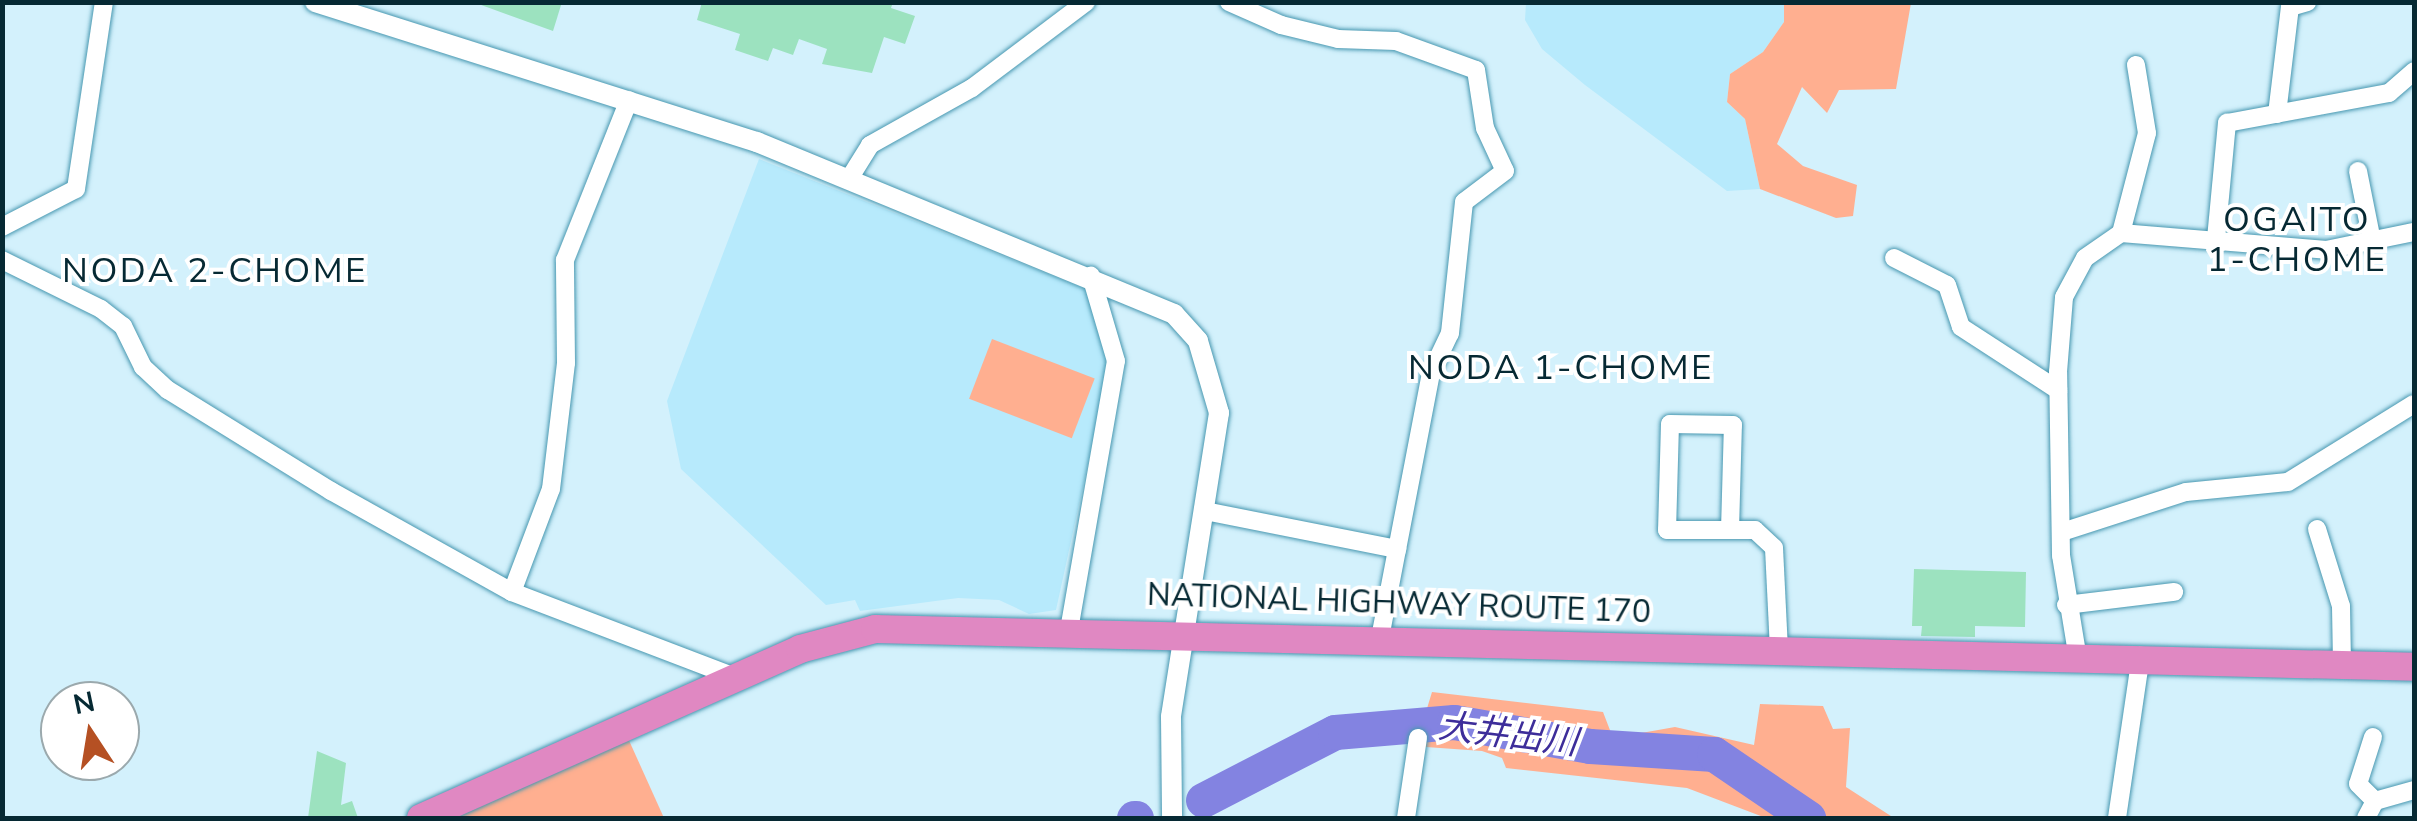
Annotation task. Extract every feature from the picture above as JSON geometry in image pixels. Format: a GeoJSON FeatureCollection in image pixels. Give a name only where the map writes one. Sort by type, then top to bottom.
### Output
{"type":"FeatureCollection","features":[{"type":"Feature","properties":{"kind":"highway","name":"NATIONAL HIGHWAY ROUTE 170"},"geometry":{"type":"LineString","coordinates":[[421,818],[735,678],[857,632],[1181,632],[2076,653],[2414,666]]}},
{"type":"Feature","properties":{"kind":"street"},"geometry":{"type":"LineString","coordinates":[[2,227],[76,189],[104,2]]}},
{"type":"Feature","properties":{"kind":"street"},"geometry":{"type":"LineString","coordinates":[[316,2],[629,100],[849,179],[1091,276],[1174,314],[1198,341],[1219,413],[1181,632],[1172,818]]}},
{"type":"Feature","properties":{"kind":"street"},"geometry":{"type":"LineString","coordinates":[[849,179],[870,145],[972,88],[1086,2]]}},
{"type":"Feature","properties":{"kind":"street"},"geometry":{"type":"LineString","coordinates":[[1229,2],[1282,25],[1338,39],[1396,41],[1476,70],[1485,128],[1505,172],[1464,202],[1450,333],[1431,373],[1380,637]]}},
{"type":"Feature","properties":{"kind":"street"},"geometry":{"type":"LineString","coordinates":[[2277,114],[2290,7],[2307,2]]}},
{"type":"Feature","properties":{"kind":"street"},"geometry":{"type":"LineString","coordinates":[[2121,233],[2146,133],[2136,64]]}},
{"type":"Feature","properties":{"kind":"street"},"geometry":{"type":"LineString","coordinates":[[2216,238],[2227,123],[2389,93],[2414,71]]}},
{"type":"Feature","properties":{"kind":"street"},"geometry":{"type":"LineString","coordinates":[[512,592],[551,489],[566,363],[565,260],[629,100]]}},
{"type":"Feature","properties":{"kind":"street"},"geometry":{"type":"LineString","coordinates":[[2358,171],[2372,241]]}},
{"type":"Feature","properties":{"kind":"street"},"geometry":{"type":"LineString","coordinates":[[2076,653],[2066,605],[2058,390],[2064,297],[2085,258],[2121,233],[2326,250],[2414,232]]}},
{"type":"Feature","properties":{"kind":"street"},"geometry":{"type":"LineString","coordinates":[[1894,258],[1948,285],[1961,327],[2058,390]]}},
{"type":"Feature","properties":{"kind":"street"},"geometry":{"type":"LineString","coordinates":[[2,260],[124,326],[143,367],[197,412],[512,592],[735,678]]}},
{"type":"Feature","properties":{"kind":"street"},"geometry":{"type":"LineString","coordinates":[[1069,630],[1116,361],[1091,276]]}},
{"type":"Feature","properties":{"kind":"street"},"geometry":{"type":"LineString","coordinates":[[2062,532],[2186,492],[2288,482],[2414,404]]}},
{"type":"Feature","properties":{"kind":"street"},"geometry":{"type":"LineString","coordinates":[[1730,530],[1733,425],[1670,424],[1667,530],[1730,530],[1754,530],[1774,548],[1779,649]]}},
{"type":"Feature","properties":{"kind":"street"},"geometry":{"type":"LineString","coordinates":[[1205,510],[1397,548]]}},
{"type":"Feature","properties":{"kind":"street"},"geometry":{"type":"LineString","coordinates":[[2318,528],[2341,606],[2342,662]]}},
{"type":"Feature","properties":{"kind":"street"},"geometry":{"type":"LineString","coordinates":[[2066,605],[2174,592]]}},
{"type":"Feature","properties":{"kind":"street"},"geometry":{"type":"LineString","coordinates":[[2121,818],[2141,656]]}},
{"type":"Feature","properties":{"kind":"street"},"geometry":{"type":"LineString","coordinates":[[2373,737],[2358,784],[2375,801]]}},
{"type":"Feature","properties":{"kind":"street"},"geometry":{"type":"LineString","coordinates":[[1406,818],[1418,738]]}},
{"type":"Feature","properties":{"kind":"street"},"geometry":{"type":"LineString","coordinates":[[2366,818],[2375,801],[2414,790]]}},
{"type":"Feature","properties":{"kind":"shaded area"},"geometry":{"type":"Polygon","coordinates":[[[1526,3],[1784,3],[1784,22],[1763,52],[1730,74],[1727,102],[1745,119],[1760,189],[1727,191],[1585,85],[1542,49],[1525,20],[1526,3]]]}},
{"type":"Feature","properties":{"kind":"shaded area"},"geometry":{"type":"Polygon","coordinates":[[[1784,3],[1911,3],[1896,89],[1839,90],[1827,113],[1802,87],[1777,144],[1803,166],[1857,185],[1853,216],[1836,218],[1760,189],[1745,119],[1727,102],[1730,74],[1763,52],[1784,22],[1784,3]]]}},
{"type":"Feature","properties":{"kind":"shaded area"},"geometry":{"type":"Polygon","coordinates":[[[759,159],[1088,290],[1112,353],[1056,610],[1029,614],[999,600],[958,598],[860,611],[855,600],[826,605],[681,469],[667,401],[759,159]]]}},
{"type":"Feature","properties":{"kind":"shaded area"},"geometry":{"type":"Polygon","coordinates":[[[992,339],[1095,378],[1072,438],[969,399],[992,339]]]}},
{"type":"Feature","properties":{"kind":"shaded area"},"geometry":{"type":"Polygon","coordinates":[[[1432,692],[1603,712],[1613,738],[1675,727],[1754,745],[1760,704],[1823,706],[1833,729],[1850,728],[1846,787],[1894,818],[1766,818],[1687,788],[1506,768],[1502,758],[1482,751],[1426,747],[1418,738],[1432,692]]]}},
{"type":"Feature","properties":{"kind":"shaded area"},"geometry":{"type":"Polygon","coordinates":[[[627,736],[664,818],[454,818],[627,736]]]}},
{"type":"Feature","properties":{"kind":"building"},"geometry":{"type":"Polygon","coordinates":[[[473,2],[562,2],[553,31],[473,2]]]}},
{"type":"Feature","properties":{"kind":"building"},"geometry":{"type":"Polygon","coordinates":[[[702,2],[893,2],[891,8],[915,16],[905,44],[884,37],[872,73],[822,64],[827,49],[799,39],[793,55],[773,48],[768,61],[735,50],[740,34],[697,20],[702,2]]]}},
{"type":"Feature","properties":{"kind":"building"},"geometry":{"type":"Polygon","coordinates":[[[1914,569],[2026,572],[2025,627],[1975,626],[1975,637],[1921,636],[1922,626],[1912,626],[1914,569]]]}},
{"type":"Feature","properties":{"kind":"building"},"geometry":{"type":"Polygon","coordinates":[[[317,751],[346,763],[341,805],[352,801],[358,818],[308,818],[317,751]]]}},
{"type":"Feature","properties":{"kind":"waterway","name":"大井出川"},"geometry":{"type":"LineString","coordinates":[[1203,800],[1335,732],[1454,722],[1590,746],[1714,754],[1808,818]]}},
{"type":"Feature","properties":{"kind":"district","name":"OGAITO 1-CHOME"},"geometry":{"type":"Point","coordinates":[2297,240]}},
{"type":"Feature","properties":{"kind":"district","name":"NODA 2-CHOME"},"geometry":{"type":"Point","coordinates":[215,271]}},
{"type":"Feature","properties":{"kind":"district","name":"NODA 1-CHOME"},"geometry":{"type":"Point","coordinates":[1561,368]}}]}
